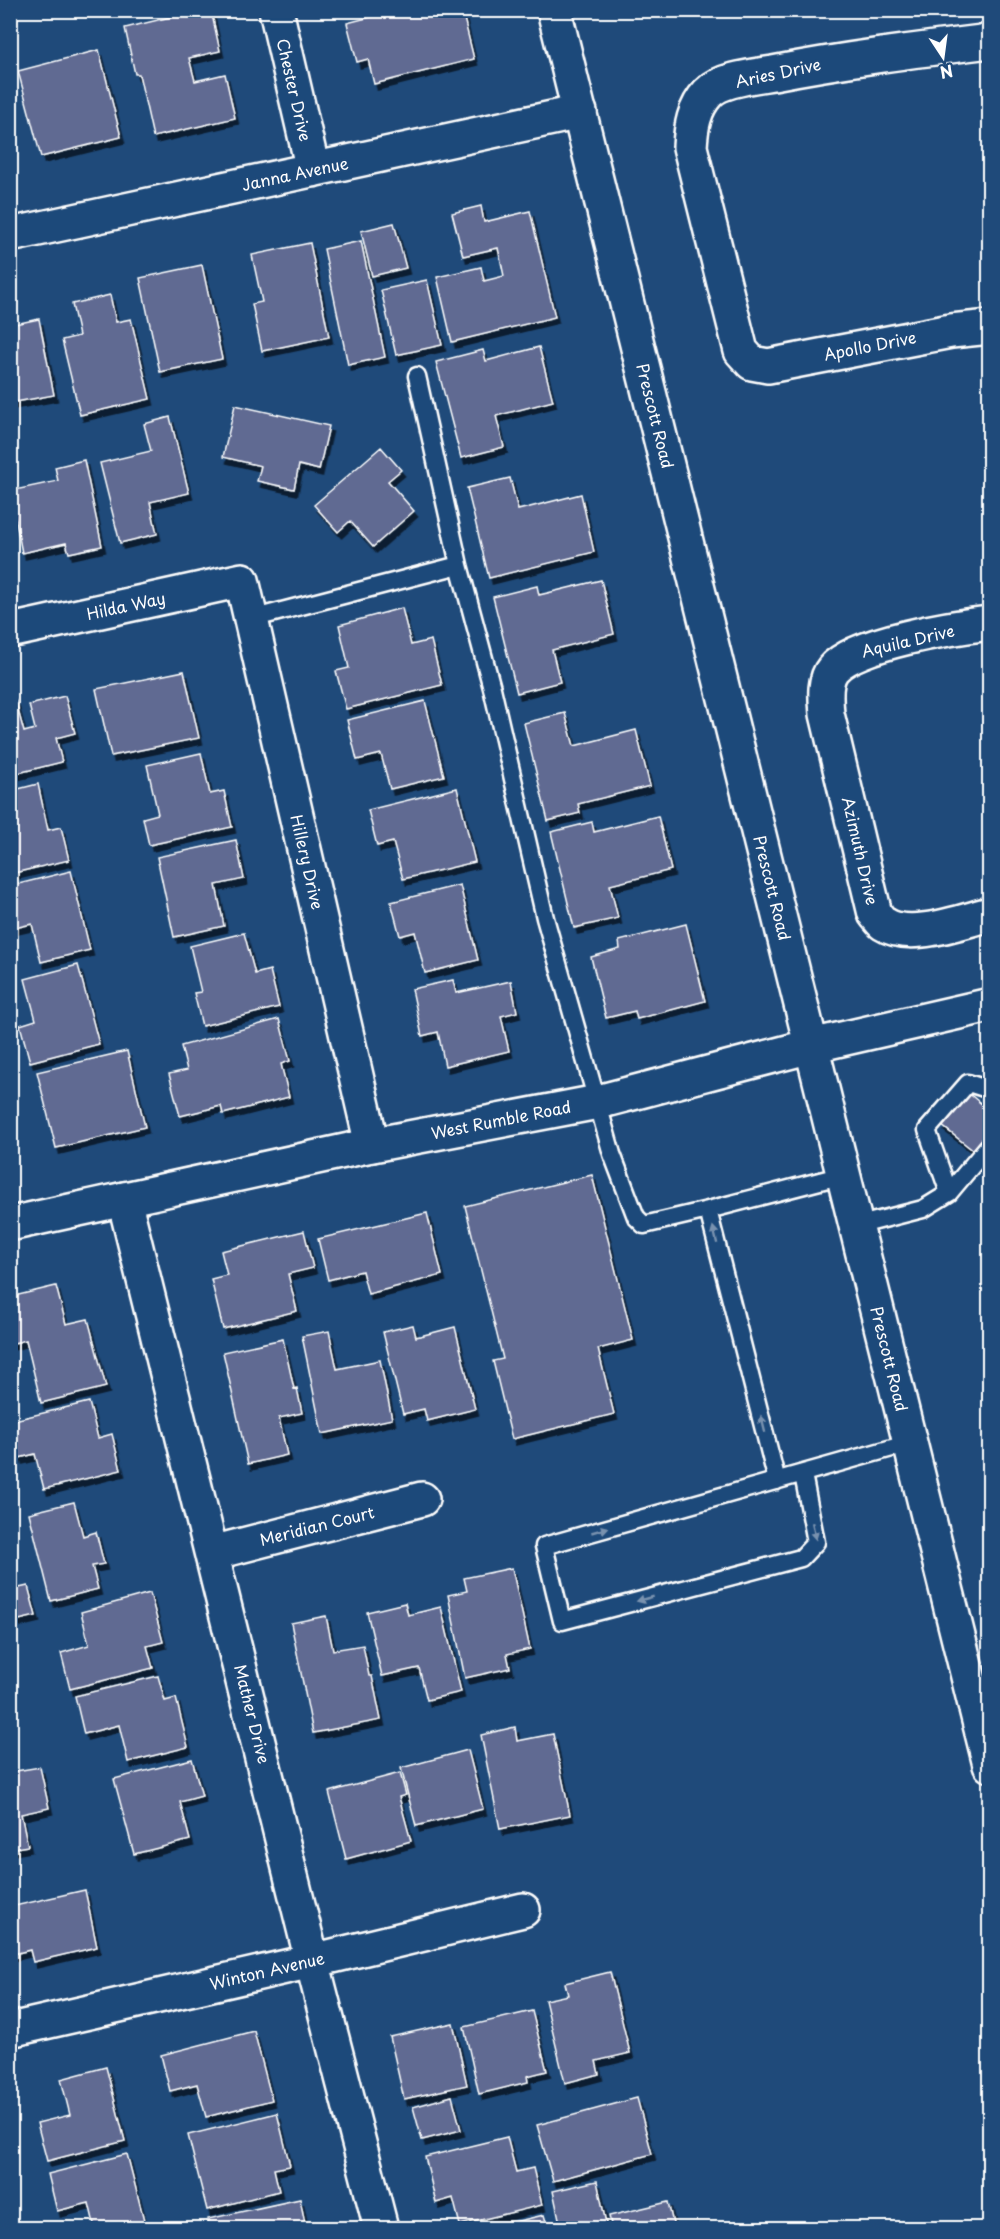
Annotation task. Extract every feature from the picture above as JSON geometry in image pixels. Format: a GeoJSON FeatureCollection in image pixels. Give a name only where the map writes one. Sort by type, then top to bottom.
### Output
{"type":"FeatureCollection","features":[{"type":"Feature","properties":{"kind":"street","name":"Chester Drive"},"geometry":{"type":"LineString","coordinates":[[276,10],[313,170]]}},
{"type":"Feature","properties":{"kind":"street","name":"Prescott Road"},"geometry":{"type":"LineString","coordinates":[[554,10],[990,1765]]}},
{"type":"Feature","properties":{"kind":"street","name":"Aries Drive"},"geometry":{"type":"LineString","coordinates":[[752,363],[741,351],[690,147],[692,126],[698,107],[710,91],[732,81],[838,61],[990,41]]}},
{"type":"Feature","properties":{"kind":"street","name":"Janna Avenue"},"geometry":{"type":"LineString","coordinates":[[10,234],[580,112]]}},
{"type":"Feature","properties":{"kind":"street","name":"Apollo Drive"},"geometry":{"type":"LineString","coordinates":[[752,363],[768,366],[951,331],[990,327]]}},
{"type":"Feature","properties":{"kind":"street","name":"Hillery Drive"},"geometry":{"type":"LineString","coordinates":[[242,580],[372,1145]]}},
{"type":"Feature","properties":{"kind":"street","name":"Hilda Way"},"geometry":{"type":"LineString","coordinates":[[10,631],[242,580]]}},
{"type":"Feature","properties":{"kind":"street","name":"Aquila Drive"},"geometry":{"type":"LineString","coordinates":[[832,670],[853,654],[888,642],[990,623]]}},
{"type":"Feature","properties":{"kind":"street","name":"Azimuth Drive"},"geometry":{"type":"LineString","coordinates":[[832,670],[825,691],[827,714],[875,914],[884,924],[906,931],[924,930],[990,914]]}},
{"type":"Feature","properties":{"kind":"street","name":"West Rumble Road"},"geometry":{"type":"LineString","coordinates":[[10,1224],[372,1145],[598,1102],[811,1046],[990,1005]]}},
{"type":"Feature","properties":{"kind":"street","name":"Mather Drive"},"geometry":{"type":"LineString","coordinates":[[124,1199],[312,1961],[381,2229]]}},
{"type":"Feature","properties":{"kind":"street","name":"Meridian Court"},"geometry":{"type":"LineString","coordinates":[[212,1552],[422,1499]]}},
{"type":"Feature","properties":{"kind":"street","name":"Winton Avenue"},"geometry":{"type":"LineString","coordinates":[[10,2030],[523,1910]]}},
{"type":"Feature","properties":{"kind":"lane"},"geometry":{"type":"LineString","coordinates":[[417,375],[459,565],[492,688],[545,918],[612,1154],[636,1217],[644,1225],[843,1175]]}},
{"type":"Feature","properties":{"kind":"lane"},"geometry":{"type":"LineString","coordinates":[[251,619],[459,565]]}},
{"type":"Feature","properties":{"kind":"lane"},"geometry":{"type":"LineString","coordinates":[[950,1193],[927,1130],[968,1083],[990,1090]]}},
{"type":"Feature","properties":{"kind":"lane"},"geometry":{"type":"LineString","coordinates":[[856,1226],[923,1209],[950,1193],[990,1144]]}},
{"type":"Feature","properties":{"kind":"lane"},"geometry":{"type":"LineString","coordinates":[[708,1210],[777,1481]]}},
{"type":"Feature","properties":{"kind":"lane"},"geometry":{"type":"LineString","coordinates":[[803,1474],[816,1542],[801,1558],[562,1621],[544,1546],[910,1443]]}},
{"type":"Feature","properties":{"kind":"building"},"geometry":{"type":"Polygon","coordinates":[[[199,10],[211,10],[220,51],[189,58],[195,81],[225,74],[235,118],[153,137],[139,74],[135,74],[125,28],[199,10]]]}},
{"type":"Feature","properties":{"kind":"building"},"geometry":{"type":"Polygon","coordinates":[[[398,10],[462,10],[474,59],[374,84],[368,59],[357,62],[347,23],[398,10]]]}},
{"type":"Feature","properties":{"kind":"building"},"geometry":{"type":"Polygon","coordinates":[[[99,50],[121,137],[41,157],[18,71],[99,50]]]}},
{"type":"Feature","properties":{"kind":"building"},"geometry":{"type":"Polygon","coordinates":[[[481,206],[484,222],[530,211],[555,317],[452,342],[437,277],[481,267],[484,281],[504,276],[498,248],[463,256],[452,213],[481,206]]]}},
{"type":"Feature","properties":{"kind":"building"},"geometry":{"type":"Polygon","coordinates":[[[394,223],[406,268],[372,276],[361,231],[394,223]]]}},
{"type":"Feature","properties":{"kind":"building"},"geometry":{"type":"Polygon","coordinates":[[[361,241],[385,357],[348,365],[324,249],[361,241]]]}},
{"type":"Feature","properties":{"kind":"building"},"geometry":{"type":"Polygon","coordinates":[[[310,243],[329,337],[262,351],[252,304],[262,302],[252,255],[310,243]]]}},
{"type":"Feature","properties":{"kind":"building"},"geometry":{"type":"Polygon","coordinates":[[[202,265],[222,359],[160,372],[140,278],[202,265]]]}},
{"type":"Feature","properties":{"kind":"building"},"geometry":{"type":"Polygon","coordinates":[[[427,280],[442,345],[396,355],[381,290],[427,280]]]}},
{"type":"Feature","properties":{"kind":"building"},"geometry":{"type":"Polygon","coordinates":[[[110,295],[116,322],[131,319],[150,399],[80,415],[62,340],[79,336],[72,304],[110,295]]]}},
{"type":"Feature","properties":{"kind":"building"},"geometry":{"type":"Polygon","coordinates":[[[39,319],[54,395],[10,403],[10,325],[39,319]]]}},
{"type":"Feature","properties":{"kind":"building"},"geometry":{"type":"Polygon","coordinates":[[[539,347],[553,401],[496,416],[504,447],[461,458],[436,362],[483,350],[486,361],[539,347]]]}},
{"type":"Feature","properties":{"kind":"building"},"geometry":{"type":"Polygon","coordinates":[[[235,405],[329,426],[319,470],[299,465],[294,489],[257,481],[261,466],[223,457],[235,405]]]}},
{"type":"Feature","properties":{"kind":"building"},"geometry":{"type":"Polygon","coordinates":[[[170,417],[189,493],[150,502],[157,534],[120,543],[100,463],[151,451],[144,424],[170,417]]]}},
{"type":"Feature","properties":{"kind":"building"},"geometry":{"type":"Polygon","coordinates":[[[381,447],[401,470],[388,481],[414,511],[373,547],[350,521],[338,532],[314,505],[381,447]]]}},
{"type":"Feature","properties":{"kind":"building"},"geometry":{"type":"Polygon","coordinates":[[[84,460],[102,546],[69,553],[66,543],[22,553],[10,491],[58,481],[55,467],[84,460]]]}},
{"type":"Feature","properties":{"kind":"building"},"geometry":{"type":"Polygon","coordinates":[[[510,478],[518,510],[581,494],[594,552],[489,578],[467,488],[510,478]]]}},
{"type":"Feature","properties":{"kind":"building"},"geometry":{"type":"Polygon","coordinates":[[[601,580],[614,634],[552,650],[560,682],[517,693],[493,597],[537,586],[539,595],[601,580]]]}},
{"type":"Feature","properties":{"kind":"building"},"geometry":{"type":"Polygon","coordinates":[[[402,608],[411,645],[431,640],[442,685],[346,709],[336,671],[349,668],[339,625],[402,608]]]}},
{"type":"Feature","properties":{"kind":"building"},"geometry":{"type":"Polygon","coordinates":[[[184,671],[199,738],[111,756],[96,689],[184,671]]]}},
{"type":"Feature","properties":{"kind":"building"},"geometry":{"type":"Polygon","coordinates":[[[65,696],[75,733],[56,738],[62,762],[10,775],[10,700],[15,699],[24,732],[35,729],[29,705],[65,696]]]}},
{"type":"Feature","properties":{"kind":"building"},"geometry":{"type":"Polygon","coordinates":[[[425,701],[444,776],[390,789],[381,754],[357,760],[347,720],[425,701]]]}},
{"type":"Feature","properties":{"kind":"building"},"geometry":{"type":"Polygon","coordinates":[[[565,713],[574,746],[636,730],[650,786],[578,804],[580,813],[548,821],[524,723],[565,713]]]}},
{"type":"Feature","properties":{"kind":"building"},"geometry":{"type":"Polygon","coordinates":[[[201,753],[210,794],[224,791],[232,827],[149,845],[143,818],[158,814],[147,765],[201,753]]]}},
{"type":"Feature","properties":{"kind":"building"},"geometry":{"type":"Polygon","coordinates":[[[38,784],[48,830],[61,827],[69,860],[10,874],[10,791],[38,784]]]}},
{"type":"Feature","properties":{"kind":"building"},"geometry":{"type":"Polygon","coordinates":[[[457,788],[475,862],[403,879],[393,842],[377,846],[368,810],[457,788]]]}},
{"type":"Feature","properties":{"kind":"building"},"geometry":{"type":"Polygon","coordinates":[[[658,816],[671,870],[610,885],[618,918],[574,928],[551,832],[592,822],[594,832],[658,816]]]}},
{"type":"Feature","properties":{"kind":"building"},"geometry":{"type":"Polygon","coordinates":[[[236,840],[244,879],[216,885],[224,926],[174,937],[157,857],[236,840]]]}},
{"type":"Feature","properties":{"kind":"building"},"geometry":{"type":"Polygon","coordinates":[[[71,871],[90,950],[41,962],[32,924],[10,929],[10,886],[71,871]]]}},
{"type":"Feature","properties":{"kind":"building"},"geometry":{"type":"Polygon","coordinates":[[[460,885],[478,960],[425,973],[415,932],[400,936],[391,902],[460,885]]]}},
{"type":"Feature","properties":{"kind":"building"},"geometry":{"type":"Polygon","coordinates":[[[686,924],[705,1001],[637,1019],[635,1011],[606,1018],[591,957],[620,949],[619,941],[686,924]]]}},
{"type":"Feature","properties":{"kind":"building"},"geometry":{"type":"Polygon","coordinates":[[[244,933],[255,974],[270,970],[279,1007],[202,1026],[194,993],[201,992],[190,946],[244,933]]]}},
{"type":"Feature","properties":{"kind":"building"},"geometry":{"type":"Polygon","coordinates":[[[78,965],[99,1044],[30,1062],[20,1025],[36,1020],[25,979],[78,965]]]}},
{"type":"Feature","properties":{"kind":"building"},"geometry":{"type":"Polygon","coordinates":[[[453,980],[456,993],[511,981],[517,1012],[501,1016],[509,1051],[445,1066],[438,1032],[422,1036],[412,989],[453,980]]]}},
{"type":"Feature","properties":{"kind":"building"},"geometry":{"type":"Polygon","coordinates":[[[279,1019],[290,1061],[281,1064],[289,1097],[223,1114],[221,1106],[180,1116],[169,1074],[187,1070],[181,1046],[279,1019]]]}},
{"type":"Feature","properties":{"kind":"building"},"geometry":{"type":"Polygon","coordinates":[[[127,1051],[145,1127],[56,1148],[37,1072],[127,1051]]]}},
{"type":"Feature","properties":{"kind":"building"},"geometry":{"type":"Polygon","coordinates":[[[967,1092],[990,1111],[990,1132],[974,1151],[941,1125],[967,1092]]]}},
{"type":"Feature","properties":{"kind":"building"},"geometry":{"type":"Polygon","coordinates":[[[592,1175],[633,1340],[598,1349],[614,1414],[512,1439],[493,1361],[503,1359],[465,1206],[592,1175]]]}},
{"type":"Feature","properties":{"kind":"building"},"geometry":{"type":"Polygon","coordinates":[[[427,1213],[442,1275],[368,1294],[362,1271],[328,1280],[318,1239],[427,1213]]]}},
{"type":"Feature","properties":{"kind":"building"},"geometry":{"type":"Polygon","coordinates":[[[304,1231],[313,1268],[288,1274],[297,1311],[223,1329],[211,1279],[227,1275],[221,1251],[304,1231]]]}},
{"type":"Feature","properties":{"kind":"building"},"geometry":{"type":"Polygon","coordinates":[[[56,1286],[66,1324],[88,1319],[106,1387],[41,1403],[26,1340],[10,1344],[10,1297],[56,1286]]]}},
{"type":"Feature","properties":{"kind":"building"},"geometry":{"type":"Polygon","coordinates":[[[413,1325],[416,1337],[455,1327],[475,1409],[427,1421],[424,1409],[403,1414],[383,1332],[413,1325]]]}},
{"type":"Feature","properties":{"kind":"building"},"geometry":{"type":"Polygon","coordinates":[[[329,1331],[337,1369],[380,1360],[392,1419],[322,1434],[302,1336],[329,1331]]]}},
{"type":"Feature","properties":{"kind":"building"},"geometry":{"type":"Polygon","coordinates":[[[283,1339],[302,1413],[279,1418],[287,1455],[248,1464],[223,1352],[283,1339]]]}},
{"type":"Feature","properties":{"kind":"building"},"geometry":{"type":"Polygon","coordinates":[[[89,1402],[98,1438],[112,1434],[121,1470],[44,1489],[35,1454],[19,1458],[10,1421],[89,1402]]]}},
{"type":"Feature","properties":{"kind":"building"},"geometry":{"type":"Polygon","coordinates":[[[74,1502],[83,1536],[96,1532],[104,1564],[92,1566],[98,1589],[51,1601],[29,1513],[74,1502]]]}},
{"type":"Feature","properties":{"kind":"building"},"geometry":{"type":"Polygon","coordinates":[[[512,1568],[530,1649],[507,1654],[510,1668],[465,1678],[448,1595],[467,1591],[464,1578],[512,1568]]]}},
{"type":"Feature","properties":{"kind":"building"},"geometry":{"type":"Polygon","coordinates":[[[28,1586],[36,1616],[10,1622],[10,1590],[28,1586]]]}},
{"type":"Feature","properties":{"kind":"building"},"geometry":{"type":"Polygon","coordinates":[[[150,1593],[163,1642],[147,1646],[153,1668],[70,1689],[61,1653],[89,1645],[81,1612],[150,1593]]]}},
{"type":"Feature","properties":{"kind":"building"},"geometry":{"type":"Polygon","coordinates":[[[405,1603],[408,1615],[441,1607],[461,1692],[427,1700],[419,1668],[382,1676],[367,1612],[405,1603]]]}},
{"type":"Feature","properties":{"kind":"building"},"geometry":{"type":"Polygon","coordinates":[[[326,1616],[333,1650],[363,1645],[381,1720],[313,1733],[291,1623],[326,1616]]]}},
{"type":"Feature","properties":{"kind":"building"},"geometry":{"type":"Polygon","coordinates":[[[158,1676],[165,1701],[176,1698],[188,1747],[128,1762],[119,1725],[84,1734],[75,1696],[158,1676]]]}},
{"type":"Feature","properties":{"kind":"building"},"geometry":{"type":"Polygon","coordinates":[[[515,1727],[517,1741],[553,1734],[570,1815],[500,1829],[481,1735],[515,1727]]]}},
{"type":"Feature","properties":{"kind":"building"},"geometry":{"type":"Polygon","coordinates":[[[468,1750],[483,1809],[416,1826],[401,1768],[468,1750]]]}},
{"type":"Feature","properties":{"kind":"building"},"geometry":{"type":"Polygon","coordinates":[[[192,1759],[202,1796],[180,1802],[190,1840],[134,1854],[114,1779],[192,1759]]]}},
{"type":"Feature","properties":{"kind":"building"},"geometry":{"type":"Polygon","coordinates":[[[40,1767],[49,1808],[21,1814],[28,1846],[10,1849],[10,1772],[40,1767]]]}},
{"type":"Feature","properties":{"kind":"building"},"geometry":{"type":"Polygon","coordinates":[[[400,1773],[406,1795],[399,1797],[411,1841],[346,1859],[329,1792],[400,1773]]]}},
{"type":"Feature","properties":{"kind":"building"},"geometry":{"type":"Polygon","coordinates":[[[85,1890],[97,1947],[33,1962],[30,1950],[10,1955],[10,1907],[85,1890]]]}},
{"type":"Feature","properties":{"kind":"building"},"geometry":{"type":"Polygon","coordinates":[[[610,1972],[630,2053],[596,2061],[599,2074],[565,2083],[545,2000],[568,1995],[565,1983],[610,1972]]]}},
{"type":"Feature","properties":{"kind":"building"},"geometry":{"type":"Polygon","coordinates":[[[532,2011],[547,2071],[527,2076],[528,2082],[479,2094],[464,2027],[532,2011]]]}},
{"type":"Feature","properties":{"kind":"building"},"geometry":{"type":"Polygon","coordinates":[[[453,2023],[467,2085],[404,2099],[390,2037],[453,2023]]]}},
{"type":"Feature","properties":{"kind":"building"},"geometry":{"type":"Polygon","coordinates":[[[254,2031],[272,2100],[206,2117],[197,2084],[170,2091],[161,2055],[254,2031]]]}},
{"type":"Feature","properties":{"kind":"building"},"geometry":{"type":"Polygon","coordinates":[[[106,2067],[125,2141],[47,2161],[37,2123],[70,2115],[61,2079],[106,2067]]]}},
{"type":"Feature","properties":{"kind":"building"},"geometry":{"type":"Polygon","coordinates":[[[452,2096],[461,2130],[422,2140],[413,2107],[452,2096]]]}},
{"type":"Feature","properties":{"kind":"building"},"geometry":{"type":"Polygon","coordinates":[[[637,2098],[652,2154],[553,2181],[537,2125],[637,2098]]]}},
{"type":"Feature","properties":{"kind":"building"},"geometry":{"type":"Polygon","coordinates":[[[277,2113],[290,2166],[274,2169],[279,2191],[207,2210],[188,2135],[277,2113]]]}},
{"type":"Feature","properties":{"kind":"building"},"geometry":{"type":"Polygon","coordinates":[[[507,2137],[516,2172],[533,2168],[542,2205],[460,2225],[453,2198],[436,2203],[425,2157],[507,2137]]]}},
{"type":"Feature","properties":{"kind":"building"},"geometry":{"type":"Polygon","coordinates":[[[127,2154],[146,2228],[95,2228],[89,2203],[57,2211],[48,2174],[127,2154]]]}},
{"type":"Feature","properties":{"kind":"building"},"geometry":{"type":"Polygon","coordinates":[[[597,2181],[607,2228],[561,2228],[553,2191],[597,2181]]]}},
{"type":"Feature","properties":{"kind":"building"},"geometry":{"type":"Polygon","coordinates":[[[300,2199],[306,2228],[210,2228],[208,2219],[300,2199]]]}},
{"type":"Feature","properties":{"kind":"building"},"geometry":{"type":"Polygon","coordinates":[[[668,2202],[674,2228],[612,2228],[609,2216],[668,2202]]]}},
{"type":"Feature","properties":{"kind":"building"},"geometry":{"type":"Polygon","coordinates":[[[544,2215],[548,2228],[489,2228],[544,2215]]]}}]}
